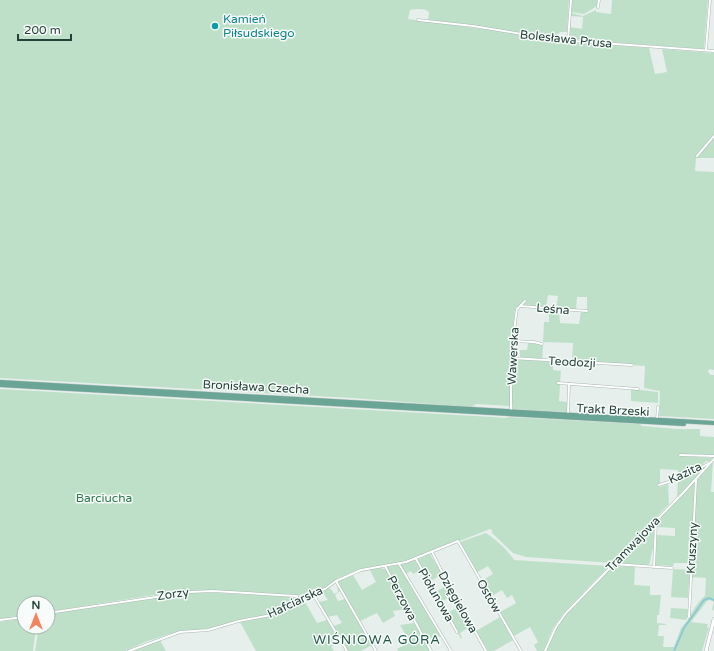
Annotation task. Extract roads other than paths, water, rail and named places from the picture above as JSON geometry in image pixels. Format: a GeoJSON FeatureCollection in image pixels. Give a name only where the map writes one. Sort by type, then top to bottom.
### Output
{"type":"FeatureCollection","features":[{"type":"Feature","properties":{"kind":"main road","name":"Bronisława Czecha"},"geometry":{"type":"LineString","coordinates":[[0,384],[511,413]]}},
{"type":"Feature","properties":{"kind":"main road","name":"Trakt Brzeski"},"geometry":{"type":"LineString","coordinates":[[511,413],[714,424]]}},
{"type":"Feature","properties":{"kind":"main road","name":"Trakt Brzeski"},"geometry":{"type":"LineString","coordinates":[[568,416],[714,424]]}},
{"type":"Feature","properties":{"kind":"street"},"geometry":{"type":"LineString","coordinates":[[568,40],[571,0]]}},
{"type":"Feature","properties":{"kind":"street"},"geometry":{"type":"LineString","coordinates":[[598,7],[599,0]]}},
{"type":"Feature","properties":{"kind":"street"},"geometry":{"type":"LineString","coordinates":[[706,50],[710,0]]}},
{"type":"Feature","properties":{"kind":"street","name":"Bolesława Prusa"},"geometry":{"type":"LineString","coordinates":[[418,20],[473,26],[568,40],[714,51]]}},
{"type":"Feature","properties":{"kind":"street"},"geometry":{"type":"LineString","coordinates":[[697,156],[714,136]]}},
{"type":"Feature","properties":{"kind":"street"},"geometry":{"type":"LineString","coordinates":[[519,306],[525,301]]}},
{"type":"Feature","properties":{"kind":"street","name":"Leśna"},"geometry":{"type":"LineString","coordinates":[[519,306],[587,311]]}},
{"type":"Feature","properties":{"kind":"street","name":"Wawerska"},"geometry":{"type":"LineString","coordinates":[[511,413],[511,358],[516,311],[519,306]]}},
{"type":"Feature","properties":{"kind":"street"},"geometry":{"type":"LineString","coordinates":[[513,341],[542,344]]}},
{"type":"Feature","properties":{"kind":"street","name":"Teodozji"},"geometry":{"type":"LineString","coordinates":[[511,358],[632,365]]}},
{"type":"Feature","properties":{"kind":"street"},"geometry":{"type":"LineString","coordinates":[[558,383],[638,389]]}},
{"type":"Feature","properties":{"kind":"street"},"geometry":{"type":"LineString","coordinates":[[568,416],[569,384]]}},
{"type":"Feature","properties":{"kind":"street"},"geometry":{"type":"LineString","coordinates":[[657,420],[658,407]]}},
{"type":"Feature","properties":{"kind":"street"},"geometry":{"type":"LineString","coordinates":[[680,455],[714,458]]}},
{"type":"Feature","properties":{"kind":"street","name":"Tramwajowa"},"geometry":{"type":"LineString","coordinates":[[545,651],[554,631],[566,613],[696,480],[714,458]]}},
{"type":"Feature","properties":{"kind":"street","name":"Kazita"},"geometry":{"type":"LineString","coordinates":[[659,485],[683,477],[711,461]]}},
{"type":"Feature","properties":{"kind":"street","name":"Kruszyny"},"geometry":{"type":"LineString","coordinates":[[689,617],[696,480]]}},
{"type":"Feature","properties":{"kind":"street"},"geometry":{"type":"LineString","coordinates":[[654,567],[656,520]]}},
{"type":"Feature","properties":{"kind":"street","name":"Hafciarska"},"geometry":{"type":"LineString","coordinates":[[129,651],[180,632],[208,630],[239,621],[271,615],[298,599],[325,589],[361,570],[399,564],[416,559],[458,541]]}},
{"type":"Feature","properties":{"kind":"street","name":"Ostów"},"geometry":{"type":"LineString","coordinates":[[458,541],[521,651]]}},
{"type":"Feature","properties":{"kind":"street","name":"Dzięgielowa"},"geometry":{"type":"LineString","coordinates":[[432,552],[486,651]]}},
{"type":"Feature","properties":{"kind":"street","name":"Piołunowa"},"geometry":{"type":"LineString","coordinates":[[416,559],[457,632]]}},
{"type":"Feature","properties":{"kind":"street"},"geometry":{"type":"LineString","coordinates":[[399,564],[451,651]]}},
{"type":"Feature","properties":{"kind":"street"},"geometry":{"type":"LineString","coordinates":[[613,564],[672,568]]}},
{"type":"Feature","properties":{"kind":"street","name":"Perzowa"},"geometry":{"type":"LineString","coordinates":[[385,566],[431,651]]}},
{"type":"Feature","properties":{"kind":"street"},"geometry":{"type":"LineString","coordinates":[[336,582],[376,651]]}},
{"type":"Feature","properties":{"kind":"street","name":"Zorzy"},"geometry":{"type":"LineString","coordinates":[[56,612],[200,591],[297,596],[298,599]]}},
{"type":"Feature","properties":{"kind":"street"},"geometry":{"type":"LineString","coordinates":[[313,594],[346,651]]}},
{"type":"Feature","properties":{"kind":"street"},"geometry":{"type":"LineString","coordinates":[[0,620],[16,618]]}},
{"type":"Feature","properties":{"kind":"street"},"geometry":{"type":"LineString","coordinates":[[706,651],[714,619]]}},
{"type":"Feature","properties":{"kind":"waterway"},"geometry":{"type":"LineString","coordinates":[[674,651],[684,628],[704,600],[709,598],[714,600]]}},
{"type":"Feature","properties":{"kind":"place","name":"Kamień Piłsudskiego"},"geometry":{"type":"Point","coordinates":[215,26]}},
{"type":"Feature","properties":{"kind":"district","name":"WIŚNIOWA GÓRA"},"geometry":{"type":"Point","coordinates":[377,639]}},
{"type":"Feature","properties":{"kind":"park label","name":"Barciucha"},"geometry":{"type":"Point","coordinates":[104,498]}}]}
